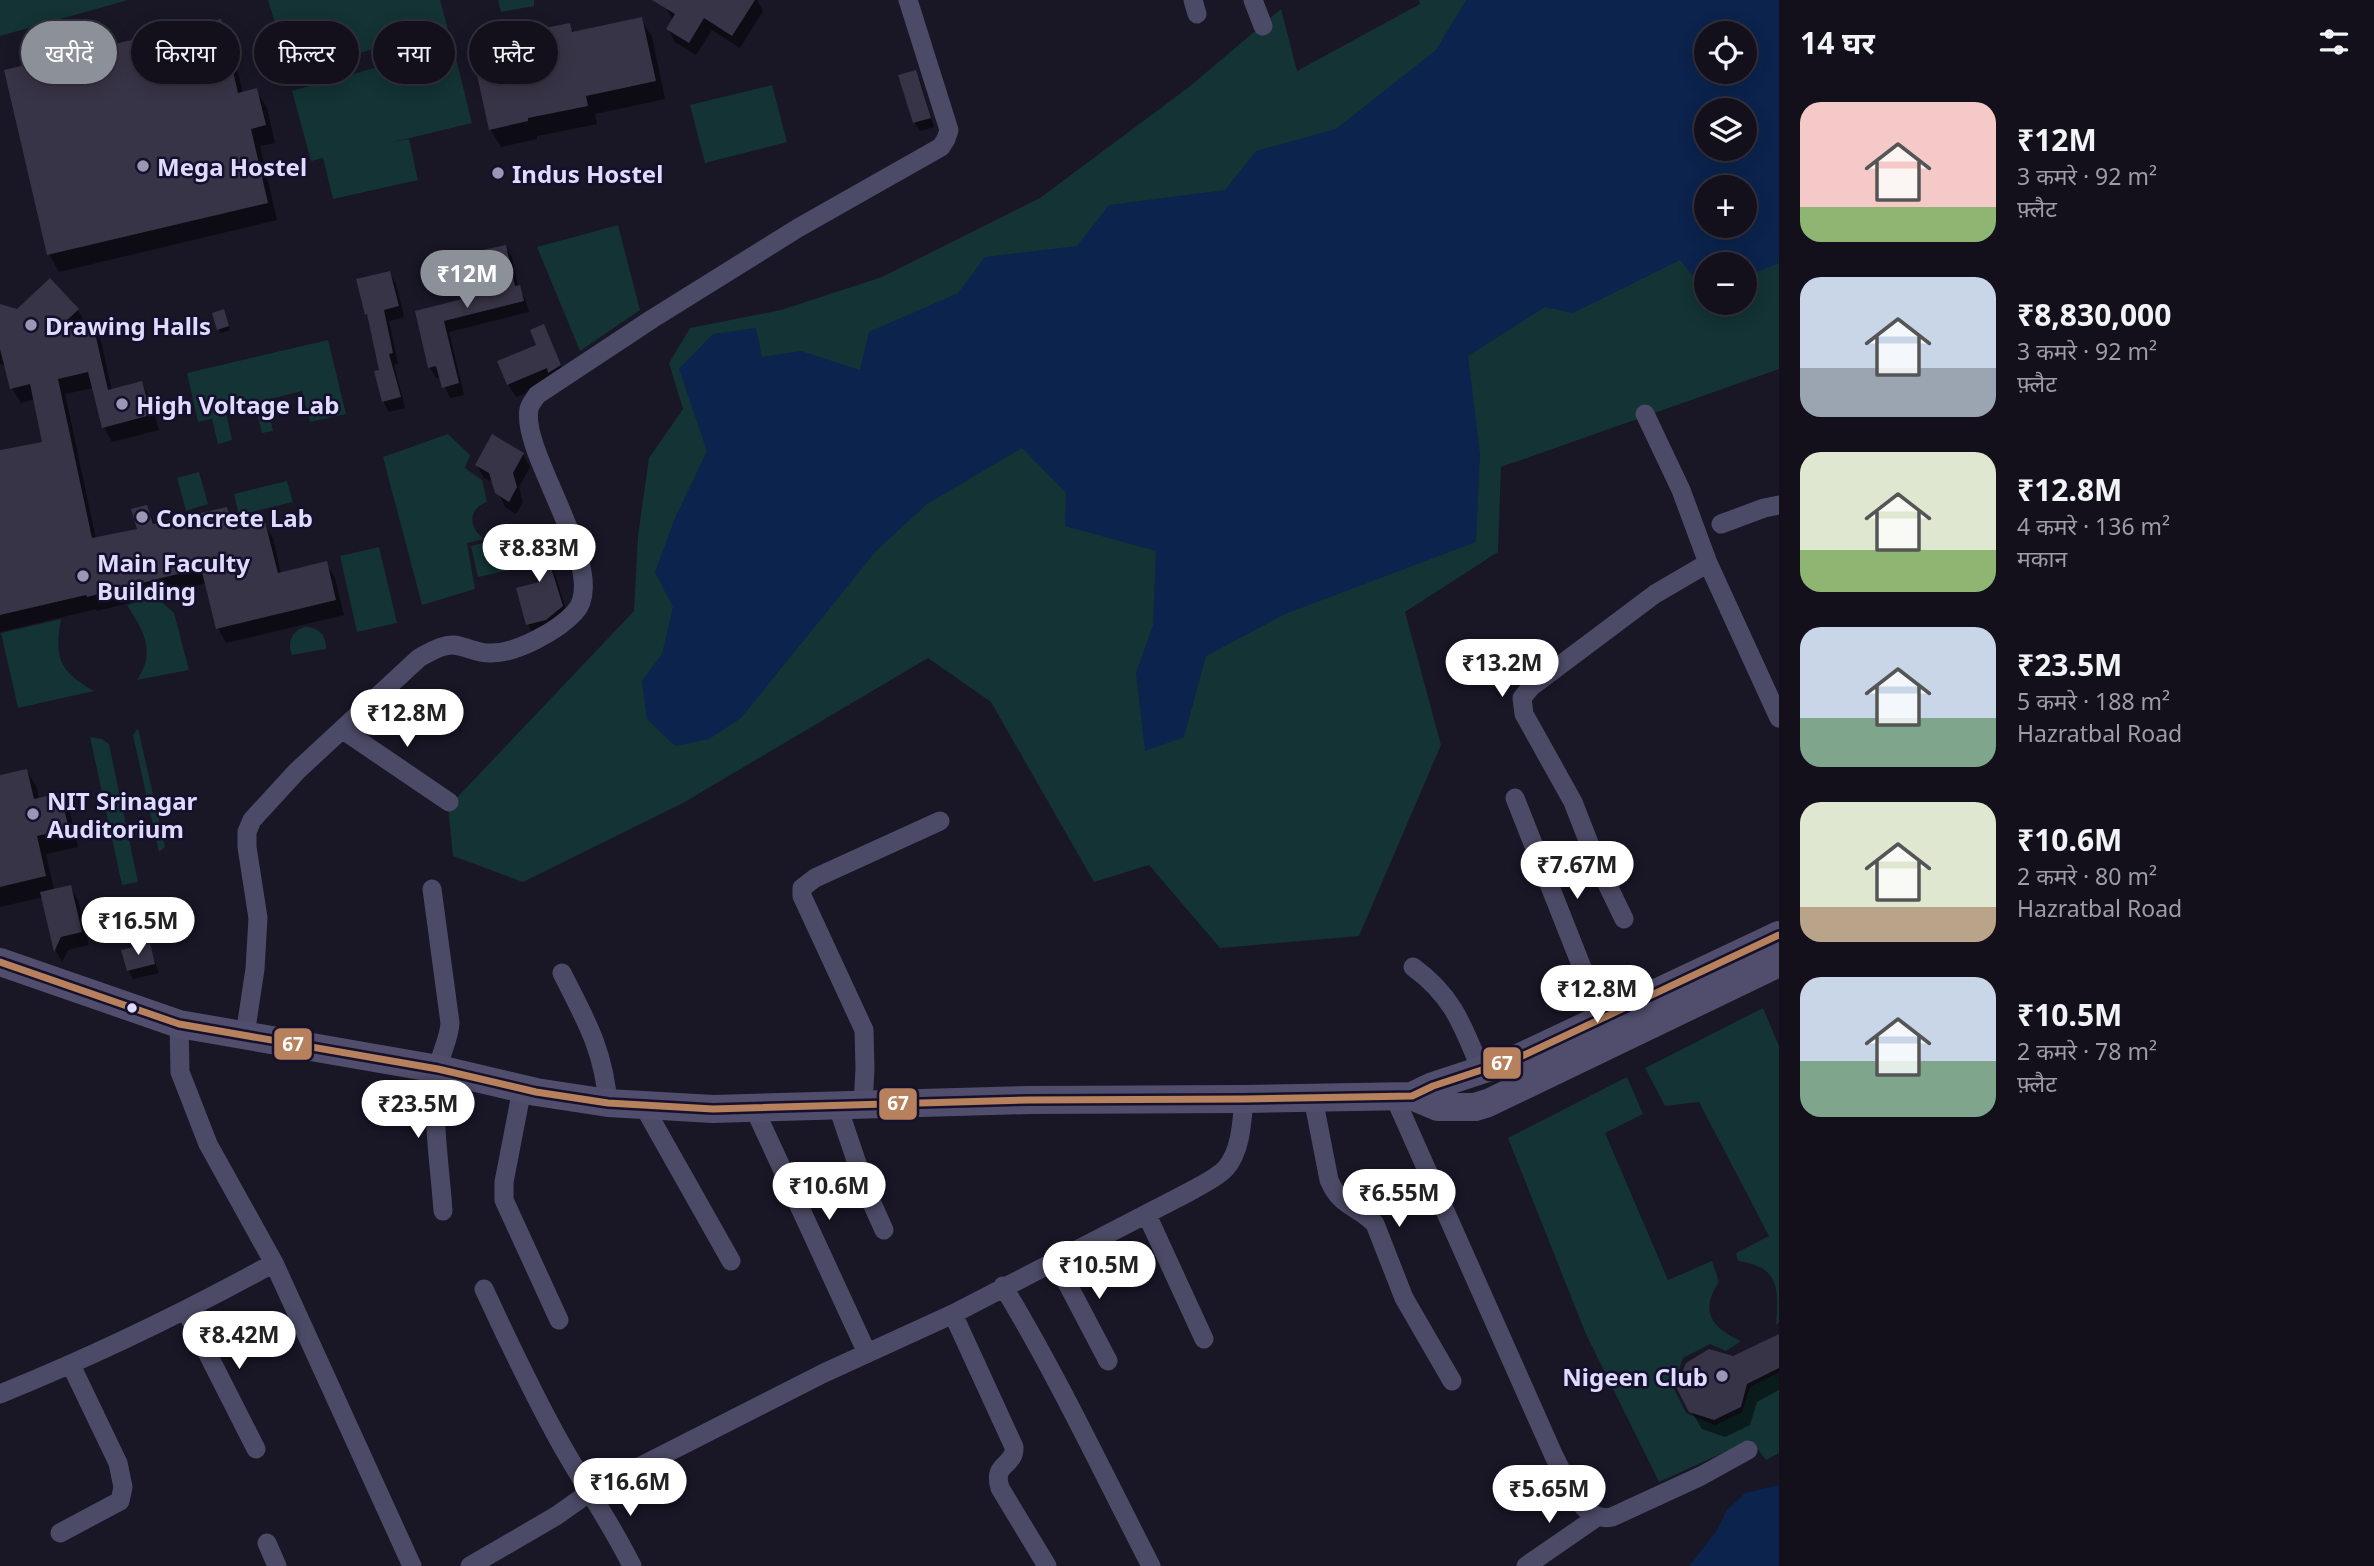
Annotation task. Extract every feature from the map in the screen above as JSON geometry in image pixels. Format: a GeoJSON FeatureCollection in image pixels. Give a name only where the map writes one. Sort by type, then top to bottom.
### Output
{"type":"FeatureCollection","features":[{"type":"Feature","properties":{"kind":"main road"},"geometry":{"type":"LineString","coordinates":[[0,962],[179,1024],[438,1069],[522,1089],[608,1103],[713,1109],[1029,1100],[1403,1096],[1518,1058],[1779,935]]}},
{"type":"Feature","properties":{"kind":"main road"},"geometry":{"type":"LineString","coordinates":[[1403,1096],[1438,1107],[1475,1107],[1488,1103],[1779,964]]}},
{"type":"Feature","properties":{"kind":"street"},"geometry":{"type":"LineString","coordinates":[[245,1035],[255,969],[258,918],[247,847],[247,832],[252,820],[277,791],[419,658],[439,648],[456,645],[493,654],[515,649],[539,638],[576,611],[583,598],[584,582],[568,528],[537,450],[528,411],[537,396],[652,319],[798,228],[940,146],[949,130],[908,0]]}},
{"type":"Feature","properties":{"kind":"street"},"geometry":{"type":"LineString","coordinates":[[1253,0],[1263,26]]}},
{"type":"Feature","properties":{"kind":"street"},"geometry":{"type":"LineString","coordinates":[[1645,414],[1681,489],[1709,563],[1779,718]]}},
{"type":"Feature","properties":{"kind":"street"},"geometry":{"type":"LineString","coordinates":[[1721,524],[1779,505]]}},
{"type":"Feature","properties":{"kind":"street"},"geometry":{"type":"LineString","coordinates":[[1624,919],[1595,861],[1573,802],[1524,714],[1522,698],[1531,687],[1656,594],[1709,563]]}},
{"type":"Feature","properties":{"kind":"street"},"geometry":{"type":"LineString","coordinates":[[343,730],[449,802]]}},
{"type":"Feature","properties":{"kind":"street"},"geometry":{"type":"LineString","coordinates":[[1515,798],[1602,1018]]}},
{"type":"Feature","properties":{"kind":"street"},"geometry":{"type":"LineString","coordinates":[[884,1230],[866,1189],[850,1104],[866,1069],[864,1030],[802,896],[802,888],[815,878],[940,821]]}},
{"type":"Feature","properties":{"kind":"street"},"geometry":{"type":"LineString","coordinates":[[432,889],[449,999],[450,1023],[449,1036],[438,1069],[436,1120],[443,1211]]}},
{"type":"Feature","properties":{"kind":"street"},"geometry":{"type":"LineString","coordinates":[[1413,967],[1434,982],[1450,1004],[1462,1024],[1481,1070]]}},
{"type":"Feature","properties":{"kind":"street"},"geometry":{"type":"LineString","coordinates":[[562,973],[593,1035],[602,1060],[608,1103]]}},
{"type":"Feature","properties":{"kind":"street"},"geometry":{"type":"LineString","coordinates":[[179,1024],[180,1072],[208,1144],[274,1263],[412,1566]]}},
{"type":"Feature","properties":{"kind":"street"},"geometry":{"type":"LineString","coordinates":[[522,1089],[504,1182],[504,1200],[559,1320]]}},
{"type":"Feature","properties":{"kind":"street"},"geometry":{"type":"LineString","coordinates":[[1403,1096],[1554,1456],[1586,1510],[1597,1517],[1612,1517],[1701,1476],[1748,1450]]}},
{"type":"Feature","properties":{"kind":"street"},"geometry":{"type":"LineString","coordinates":[[1313,1098],[1333,1190],[1348,1207],[1366,1214],[1375,1224],[1404,1298],[1452,1381]]}},
{"type":"Feature","properties":{"kind":"street"},"geometry":{"type":"LineString","coordinates":[[470,1566],[556,1516],[590,1492],[751,1409],[953,1314],[1189,1192],[1225,1169],[1237,1145],[1244,1099]]}},
{"type":"Feature","properties":{"kind":"street"},"geometry":{"type":"LineString","coordinates":[[643,1105],[731,1261]]}},
{"type":"Feature","properties":{"kind":"street"},"geometry":{"type":"LineString","coordinates":[[754,1108],[867,1353]]}},
{"type":"Feature","properties":{"kind":"street"},"geometry":{"type":"LineString","coordinates":[[1147,1215],[1204,1339]]}},
{"type":"Feature","properties":{"kind":"street"},"geometry":{"type":"LineString","coordinates":[[1055,1260],[1108,1361]]}},
{"type":"Feature","properties":{"kind":"street"},"geometry":{"type":"LineString","coordinates":[[0,1394],[71,1366],[186,1311],[274,1263]]}},
{"type":"Feature","properties":{"kind":"street"},"geometry":{"type":"LineString","coordinates":[[1003,1286],[1042,1351],[1152,1566]]}},
{"type":"Feature","properties":{"kind":"street"},"geometry":{"type":"LineString","coordinates":[[484,1289],[561,1444],[608,1519],[632,1566]]}},
{"type":"Feature","properties":{"kind":"street"},"geometry":{"type":"LineString","coordinates":[[186,1311],[256,1449]]}},
{"type":"Feature","properties":{"kind":"street"},"geometry":{"type":"LineString","coordinates":[[953,1314],[1014,1447],[1015,1453],[1011,1460],[998,1474],[1000,1488],[1047,1566]]}},
{"type":"Feature","properties":{"kind":"street"},"geometry":{"type":"LineString","coordinates":[[60,1533],[120,1501],[123,1487],[118,1464],[71,1366]]}},
{"type":"Feature","properties":{"kind":"street"},"geometry":{"type":"LineString","coordinates":[[1526,1566],[1597,1517]]}},
{"type":"Feature","properties":{"kind":"street"},"geometry":{"type":"LineString","coordinates":[[267,1543],[277,1566]]}},
{"type":"Feature","properties":{"kind":"green space"},"geometry":{"type":"Polygon","coordinates":[[[0,0],[128,0],[53,21],[21,21],[21,30],[0,36],[0,0]]]}},
{"type":"Feature","properties":{"kind":"green space"},"geometry":{"type":"Polygon","coordinates":[[[268,0],[440,0],[446,21],[373,21],[373,49],[359,53],[359,21],[274,21],[268,0]]]}},
{"type":"Feature","properties":{"kind":"green space"},"geometry":{"type":"Polygon","coordinates":[[[498,0],[534,0],[534,6],[501,12],[498,0]]]}},
{"type":"Feature","properties":{"kind":"green space"},"geometry":{"type":"Polygon","coordinates":[[[1419,0],[1779,0],[1779,369],[1501,467],[1498,552],[1405,612],[1441,745],[1359,936],[1220,948],[1149,865],[1094,882],[991,702],[928,658],[683,803],[523,882],[453,856],[448,807],[634,611],[638,536],[649,458],[683,409],[669,363],[690,328],[781,310],[882,277],[1040,198],[1189,87],[1281,9],[1297,71],[1420,4],[1419,0]]]}},
{"type":"Feature","properties":{"kind":"green space"},"geometry":{"type":"Polygon","coordinates":[[[455,54],[472,123],[389,143],[409,139],[418,180],[333,199],[323,158],[311,161],[292,91],[317,84],[359,84],[359,72],[373,68],[373,84],[455,84],[455,54]]]}},
{"type":"Feature","properties":{"kind":"green space"},"geometry":{"type":"Polygon","coordinates":[[[772,85],[787,142],[705,163],[690,105],[772,85]]]}},
{"type":"Feature","properties":{"kind":"green space"},"geometry":{"type":"Polygon","coordinates":[[[618,225],[640,310],[580,351],[537,247],[618,225]]]}},
{"type":"Feature","properties":{"kind":"green space"},"geometry":{"type":"Polygon","coordinates":[[[328,340],[346,414],[310,422],[302,391],[266,400],[273,431],[262,433],[255,406],[226,412],[232,440],[218,444],[212,419],[198,422],[187,373],[328,340]]]}},
{"type":"Feature","properties":{"kind":"green space"},"geometry":{"type":"Polygon","coordinates":[[[448,434],[470,455],[465,468],[482,480],[487,502],[476,509],[472,519],[475,530],[484,539],[467,543],[475,589],[422,605],[383,457],[448,434]]]}},
{"type":"Feature","properties":{"kind":"green space"},"geometry":{"type":"Polygon","coordinates":[[[199,472],[208,504],[186,511],[177,478],[199,472]]]}},
{"type":"Feature","properties":{"kind":"green space"},"geometry":{"type":"Polygon","coordinates":[[[287,481],[293,502],[239,515],[234,494],[287,481]]]}},
{"type":"Feature","properties":{"kind":"green space"},"geometry":{"type":"Polygon","coordinates":[[[508,537],[515,569],[478,577],[471,546],[508,537]]]}},
{"type":"Feature","properties":{"kind":"green space"},"geometry":{"type":"Polygon","coordinates":[[[379,547],[397,623],[357,632],[340,556],[379,547]]]}},
{"type":"Feature","properties":{"kind":"green space"},"geometry":{"type":"Polygon","coordinates":[[[155,596],[174,613],[189,670],[137,680],[146,660],[146,642],[127,605],[155,596]]]}},
{"type":"Feature","properties":{"kind":"green space"},"geometry":{"type":"Polygon","coordinates":[[[61,619],[58,644],[62,662],[73,677],[94,691],[18,708],[1,633],[61,619]]]}},
{"type":"Feature","properties":{"kind":"green space"},"geometry":{"type":"Polygon","coordinates":[[[304,627],[321,632],[326,649],[292,655],[291,638],[304,627]]]}},
{"type":"Feature","properties":{"kind":"green space"},"geometry":{"type":"Polygon","coordinates":[[[138,728],[165,847],[159,852],[133,735],[138,728]]]}},
{"type":"Feature","properties":{"kind":"green space"},"geometry":{"type":"Polygon","coordinates":[[[90,737],[102,739],[109,744],[138,882],[122,885],[90,737]]]}},
{"type":"Feature","properties":{"kind":"green space"},"geometry":{"type":"Polygon","coordinates":[[[1763,1008],[1779,1046],[1779,1322],[1776,1325],[1777,1300],[1773,1281],[1762,1268],[1738,1261],[1736,1253],[1769,1236],[1699,1102],[1665,1106],[1645,1068],[1763,1008]]]}},
{"type":"Feature","properties":{"kind":"green space"},"geometry":{"type":"Polygon","coordinates":[[[1627,1077],[1643,1114],[1605,1133],[1668,1280],[1712,1261],[1719,1282],[1710,1302],[1712,1318],[1723,1330],[1741,1341],[1726,1351],[1710,1344],[1683,1358],[1673,1387],[1686,1413],[1715,1425],[1742,1412],[1750,1387],[1779,1372],[1779,1453],[1766,1460],[1751,1440],[1659,1482],[1585,1332],[1508,1138],[1627,1077]]]}},
{"type":"Feature","properties":{"kind":"water"},"geometry":{"type":"Polygon","coordinates":[[[1466,0],[1779,0],[1779,263],[1757,272],[1757,252],[1694,252],[1694,277],[1680,260],[1573,313],[1545,307],[1468,356],[1480,454],[1476,542],[1285,614],[1206,656],[1184,737],[1145,751],[1136,673],[1153,625],[1156,551],[1065,526],[1066,493],[1022,448],[927,504],[876,551],[741,718],[709,739],[675,746],[647,719],[642,681],[662,654],[673,607],[655,572],[675,518],[707,451],[679,369],[713,334],[756,328],[762,357],[801,351],[860,370],[869,332],[958,293],[985,257],[1077,246],[1109,205],[1225,190],[1256,151],[1336,129],[1436,50],[1466,0]]]}},
{"type":"Feature","properties":{"kind":"water"},"geometry":{"type":"Polygon","coordinates":[[[1779,1485],[1779,1566],[1689,1566],[1717,1530],[1727,1510],[1745,1493],[1779,1485]]]}},
{"type":"Feature","properties":{"kind":"building"},"geometry":{"type":"Polygon","coordinates":[[[652,0],[755,0],[732,36],[704,18],[689,43],[666,29],[675,14],[652,0]]]}},
{"type":"Feature","properties":{"kind":"building"},"geometry":{"type":"Polygon","coordinates":[[[642,17],[656,81],[586,96],[588,106],[528,118],[528,121],[489,130],[479,84],[558,84],[558,25],[570,23],[572,32],[642,17]]]}},
{"type":"Feature","properties":{"kind":"building","name":"Mega Hostel"},"geometry":{"type":"Polygon","coordinates":[[[131,40],[131,84],[236,84],[238,93],[257,88],[266,125],[251,129],[268,203],[47,255],[4,70],[21,66],[21,84],[117,84],[117,43],[131,40]]]}},
{"type":"Feature","properties":{"kind":"building"},"geometry":{"type":"Polygon","coordinates":[[[916,70],[931,118],[913,123],[898,75],[916,70]]]}},
{"type":"Feature","properties":{"kind":"building"},"geometry":{"type":"Polygon","coordinates":[[[506,245],[515,286],[520,285],[524,301],[444,321],[459,383],[442,388],[436,366],[428,368],[415,311],[482,294],[473,252],[506,245]]]}},
{"type":"Feature","properties":{"kind":"building"},"geometry":{"type":"Polygon","coordinates":[[[390,271],[399,306],[384,310],[393,353],[389,354],[401,397],[382,402],[374,371],[379,370],[356,279],[390,271]]]}},
{"type":"Feature","properties":{"kind":"building"},"geometry":{"type":"Polygon","coordinates":[[[50,278],[79,309],[53,333],[93,324],[108,390],[142,381],[151,415],[102,428],[88,372],[58,379],[92,538],[137,529],[131,509],[147,505],[153,524],[227,507],[233,530],[265,522],[278,573],[327,561],[336,600],[216,629],[201,568],[87,597],[86,595],[0,615],[0,450],[42,442],[30,384],[10,389],[0,349],[0,304],[17,309],[50,278]]]}},
{"type":"Feature","properties":{"kind":"building"},"geometry":{"type":"Polygon","coordinates":[[[224,309],[229,326],[217,330],[212,313],[224,309]]]}},
{"type":"Feature","properties":{"kind":"building"},"geometry":{"type":"Polygon","coordinates":[[[544,324],[561,365],[548,373],[547,368],[507,385],[497,361],[536,345],[530,330],[544,324]]]}},
{"type":"Feature","properties":{"kind":"building"},"geometry":{"type":"Polygon","coordinates":[[[492,434],[524,453],[513,473],[517,487],[509,502],[495,493],[489,473],[475,465],[492,434]]]}},
{"type":"Feature","properties":{"kind":"building"},"geometry":{"type":"Polygon","coordinates":[[[538,525],[563,606],[546,620],[526,625],[516,588],[539,582],[524,529],[538,525]]]}},
{"type":"Feature","properties":{"kind":"building","name":"NIT Srinagar Auditorium"},"geometry":{"type":"Polygon","coordinates":[[[27,769],[34,799],[60,793],[69,829],[37,836],[46,876],[0,887],[0,775],[27,769]]]}},
{"type":"Feature","properties":{"kind":"building"},"geometry":{"type":"Polygon","coordinates":[[[71,885],[82,932],[61,937],[54,952],[40,892],[71,885]]]}},
{"type":"Feature","properties":{"kind":"building"},"geometry":{"type":"Polygon","coordinates":[[[150,943],[155,964],[127,971],[121,950],[150,943]]]}},
{"type":"Feature","properties":{"kind":"building","name":"Nigeen Club"},"geometry":{"type":"Polygon","coordinates":[[[1779,1334],[1779,1368],[1747,1384],[1741,1407],[1714,1420],[1689,1412],[1676,1387],[1686,1363],[1709,1349],[1733,1356],[1779,1334]]]}},
{"type":"Feature","properties":{"kind":"transit line","name":"67"},"geometry":{"type":"LineString","coordinates":[[0,962],[179,1024],[438,1069],[536,1092],[608,1103],[713,1109],[1029,1100],[1412,1096],[1433,1086],[1518,1058],[1779,935]]}},
{"type":"Feature","properties":{"kind":"place","name":"Mega Hostel"},"geometry":{"type":"Point","coordinates":[143,166]}},
{"type":"Feature","properties":{"kind":"place","name":"Indus Hostel"},"geometry":{"type":"Point","coordinates":[498,173]}},
{"type":"Feature","properties":{"kind":"place","name":"Drawing Halls"},"geometry":{"type":"Point","coordinates":[31,325]}},
{"type":"Feature","properties":{"kind":"place","name":"High Voltage Lab"},"geometry":{"type":"Point","coordinates":[122,404]}},
{"type":"Feature","properties":{"kind":"place","name":"Concrete Lab"},"geometry":{"type":"Point","coordinates":[142,517]}},
{"type":"Feature","properties":{"kind":"place","name":"Main Faculty Building"},"geometry":{"type":"Point","coordinates":[83,576]}},
{"type":"Feature","properties":{"kind":"place","name":"NIT Srinagar Auditorium"},"geometry":{"type":"Point","coordinates":[33,814]}},
{"type":"Feature","properties":{"kind":"place","name":"Nigeen Club"},"geometry":{"type":"Point","coordinates":[1722,1376]}}]}
